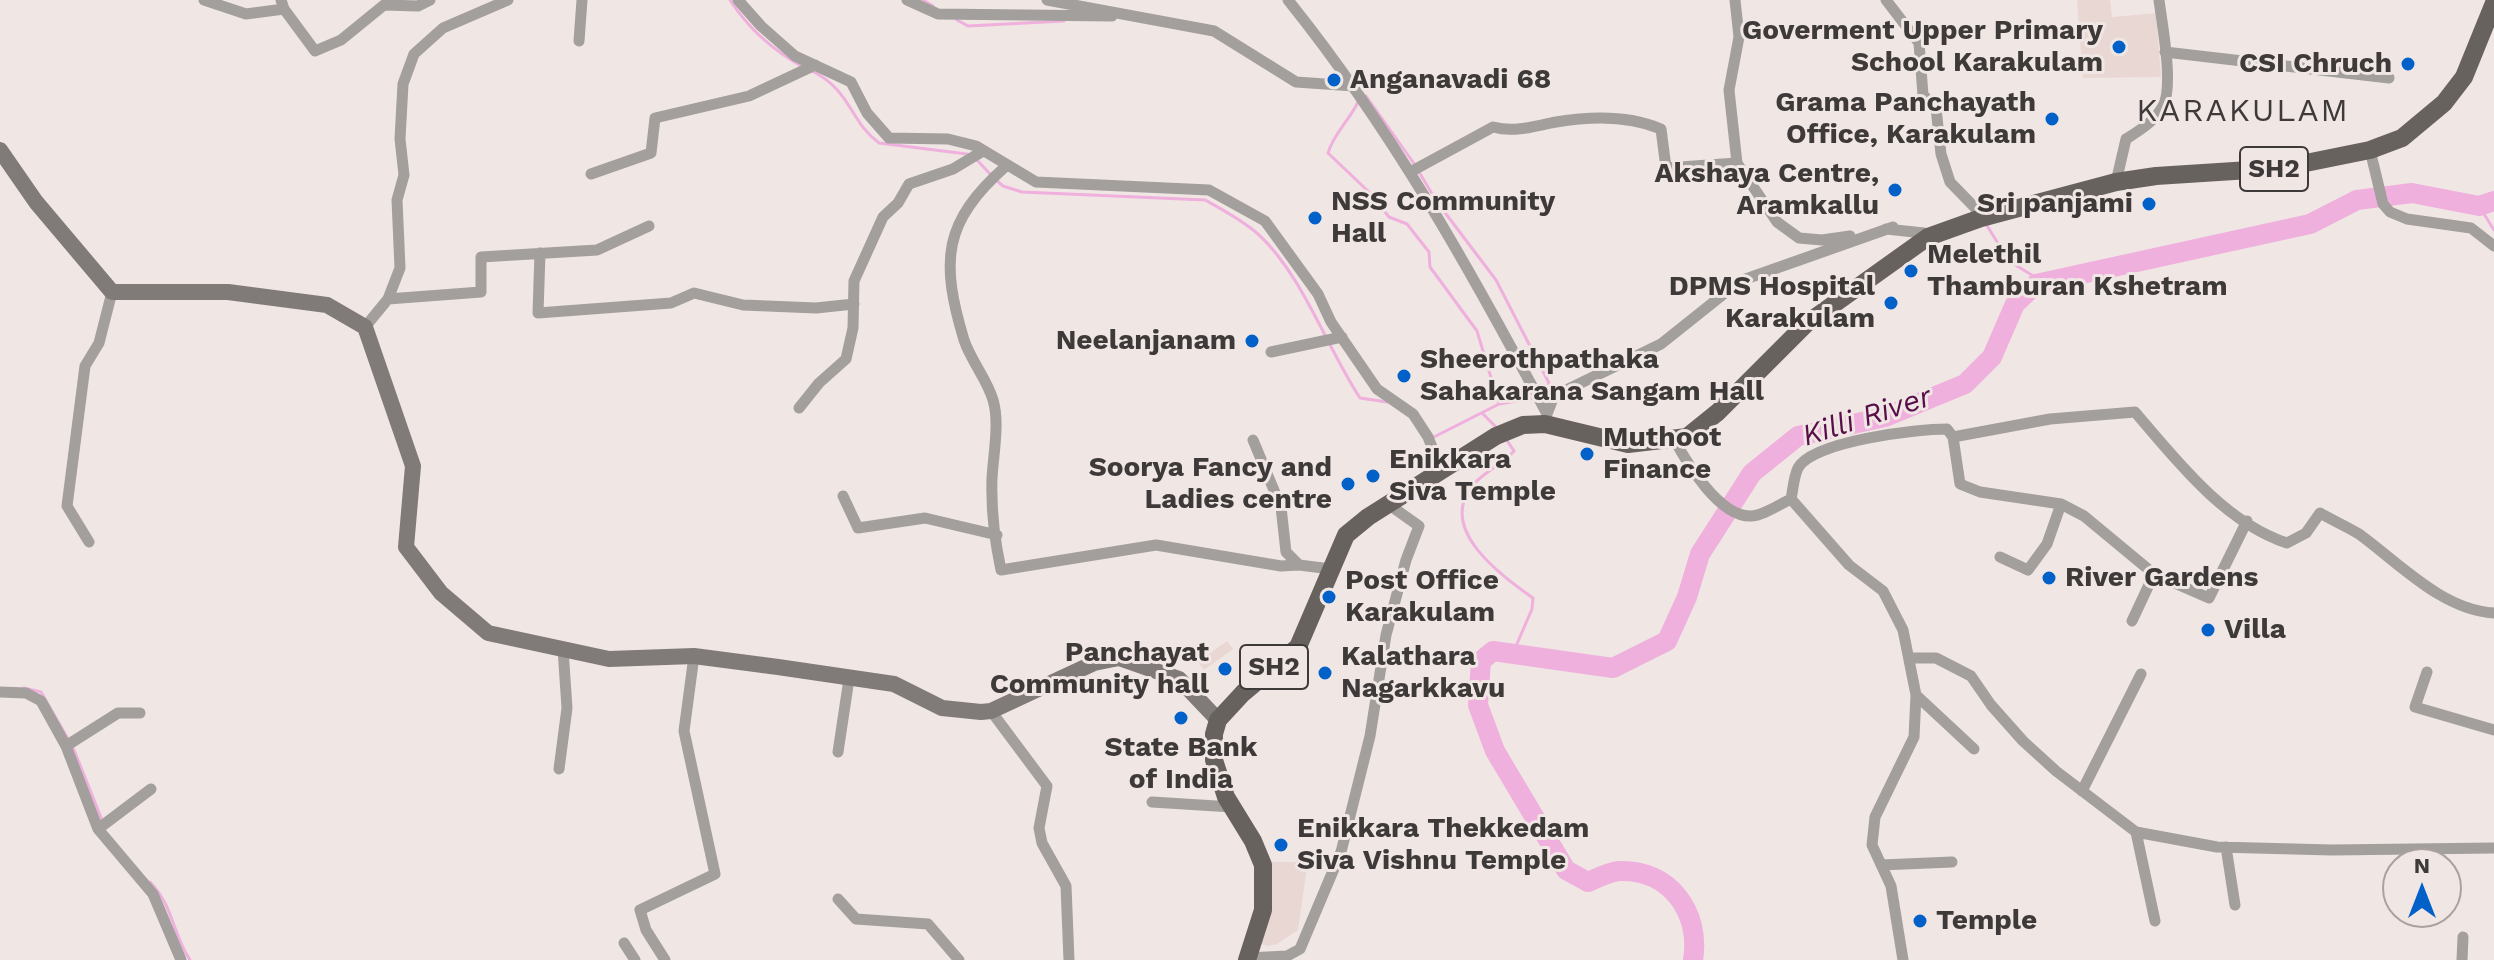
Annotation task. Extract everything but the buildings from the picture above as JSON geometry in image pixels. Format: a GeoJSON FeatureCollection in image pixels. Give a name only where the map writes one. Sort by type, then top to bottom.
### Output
{"type":"FeatureCollection","features":[{"type":"Feature","properties":{"kind":"main road","name":"SH2"},"geometry":{"type":"LineString","coordinates":[[1248,959],[1258,932],[1265,887],[1253,841],[1232,807],[1214,760],[1218,720],[1298,647],[1346,535],[1441,470],[1502,433],[1544,414],[1628,444],[1687,437],[1718,412],[1806,324],[1928,237],[1981,218],[2116,182],[2156,176],[2281,168],[2370,150],[2402,138],[2444,103],[2464,77],[2488,38],[2494,3]]}},
{"type":"Feature","properties":{"kind":"street"},"geometry":{"type":"LineString","coordinates":[[204,0],[246,14],[282,5],[315,51],[341,40],[384,5],[418,6],[430,0]]}},
{"type":"Feature","properties":{"kind":"street"},"geometry":{"type":"LineString","coordinates":[[365,327],[388,299],[400,268],[397,200],[404,175],[400,139],[403,84],[414,54],[443,28],[508,0]]}},
{"type":"Feature","properties":{"kind":"street"},"geometry":{"type":"LineString","coordinates":[[579,41],[582,0]]}},
{"type":"Feature","properties":{"kind":"street"},"geometry":{"type":"LineString","coordinates":[[738,0],[761,26],[795,56],[851,82],[867,113],[889,138],[948,139],[983,151],[998,173],[1036,182],[1209,190],[1265,221],[1318,294],[1331,339],[1377,389],[1404,405],[1431,443],[1441,470]]}},
{"type":"Feature","properties":{"kind":"street"},"geometry":{"type":"LineString","coordinates":[[907,0],[938,14],[965,16],[1140,15]]}},
{"type":"Feature","properties":{"kind":"street"},"geometry":{"type":"LineString","coordinates":[[1047,0],[1214,31],[1296,82],[1357,90]]}},
{"type":"Feature","properties":{"kind":"street"},"geometry":{"type":"LineString","coordinates":[[1288,0],[1357,90],[1412,171],[1534,390],[1544,414]]}},
{"type":"Feature","properties":{"kind":"street"},"geometry":{"type":"LineString","coordinates":[[1735,0],[1739,37],[1729,90],[1737,163],[1777,222],[1799,238],[1836,239],[1893,227],[1928,237]]}},
{"type":"Feature","properties":{"kind":"street"},"geometry":{"type":"LineString","coordinates":[[1886,0],[1919,43],[1923,95],[1937,114],[1944,169],[1958,194],[1981,218]]}},
{"type":"Feature","properties":{"kind":"street"},"geometry":{"type":"LineString","coordinates":[[2116,182],[2126,139],[2147,127],[2165,102],[2165,52],[2159,0]]}},
{"type":"Feature","properties":{"kind":"street"},"geometry":{"type":"LineString","coordinates":[[2165,52],[2389,78]]}},
{"type":"Feature","properties":{"kind":"street"},"geometry":{"type":"LineString","coordinates":[[591,174],[651,153],[655,118],[749,96],[815,65]]}},
{"type":"Feature","properties":{"kind":"street"},"geometry":{"type":"LineString","coordinates":[[1412,171],[1493,127],[1509,131],[1560,122],[1635,118],[1661,129],[1666,168],[1737,163]]}},
{"type":"Feature","properties":{"kind":"street"},"geometry":{"type":"LineString","coordinates":[[0,150],[36,202],[112,292],[228,292],[313,303],[327,305],[365,327],[413,466],[406,547],[441,593],[488,633],[609,659],[694,656],[849,679],[910,689],[942,708],[991,711],[1080,668],[1119,658],[1179,679],[1218,720]]}},
{"type":"Feature","properties":{"kind":"street"},"geometry":{"type":"LineString","coordinates":[[2370,150],[2379,177],[2383,204],[2407,219],[2471,228],[2494,246]]}},
{"type":"Feature","properties":{"kind":"street"},"geometry":{"type":"LineString","coordinates":[[799,408],[819,383],[846,359],[854,281],[861,259],[883,217],[898,203],[909,184],[953,169],[983,151]]}},
{"type":"Feature","properties":{"kind":"street"},"geometry":{"type":"LineString","coordinates":[[998,173],[968,203],[957,222],[949,255],[951,287],[964,341],[994,401],[992,494],[1001,570],[1156,545],[1281,566],[1331,569]]}},
{"type":"Feature","properties":{"kind":"street"},"geometry":{"type":"LineString","coordinates":[[388,299],[481,292],[481,257],[597,250],[649,226]]}},
{"type":"Feature","properties":{"kind":"street"},"geometry":{"type":"LineString","coordinates":[[1544,414],[1554,396],[1661,344],[1740,281],[1893,227]]}},
{"type":"Feature","properties":{"kind":"street"},"geometry":{"type":"LineString","coordinates":[[540,253],[538,313],[671,303],[694,293],[743,305],[816,308],[854,304]]}},
{"type":"Feature","properties":{"kind":"street"},"geometry":{"type":"LineString","coordinates":[[89,542],[67,506],[85,366],[99,343],[112,292]]}},
{"type":"Feature","properties":{"kind":"street"},"geometry":{"type":"LineString","coordinates":[[1271,352],[1331,339]]}},
{"type":"Feature","properties":{"kind":"street"},"geometry":{"type":"LineString","coordinates":[[1953,437],[2050,419],[2135,412],[2168,453],[2269,537],[2287,543],[2306,533],[2320,513],[2356,533],[2421,582],[2448,598],[2480,612],[2494,613]]}},
{"type":"Feature","properties":{"kind":"street"},"geometry":{"type":"LineString","coordinates":[[1791,499],[1799,467],[1812,455],[1877,436],[1922,429],[1947,429],[1953,437],[1960,484],[1980,492],[2061,504],[2084,516],[2154,574],[2209,598],[2247,521]]}},
{"type":"Feature","properties":{"kind":"street"},"geometry":{"type":"LineString","coordinates":[[1674,439],[1697,480],[1735,511],[1754,517],[1791,499]]}},
{"type":"Feature","properties":{"kind":"street"},"geometry":{"type":"LineString","coordinates":[[1253,440],[1281,507],[1286,552],[1299,565]]}},
{"type":"Feature","properties":{"kind":"street"},"geometry":{"type":"LineString","coordinates":[[843,496],[858,528],[925,518],[997,535]]}},
{"type":"Feature","properties":{"kind":"street"},"geometry":{"type":"LineString","coordinates":[[1791,499],[1849,565],[1883,591],[1896,610],[1909,658],[1916,695],[1914,737],[1872,826],[1872,845],[1891,886],[1903,960]]}},
{"type":"Feature","properties":{"kind":"street"},"geometry":{"type":"LineString","coordinates":[[1248,959],[1292,957],[1300,949],[1341,852],[1370,736],[1386,635],[1406,560],[1419,526],[1388,504]]}},
{"type":"Feature","properties":{"kind":"street"},"geometry":{"type":"LineString","coordinates":[[2000,557],[2028,570],[2047,544],[2061,504]]}},
{"type":"Feature","properties":{"kind":"street"},"geometry":{"type":"LineString","coordinates":[[2132,621],[2154,574]]}},
{"type":"Feature","properties":{"kind":"street"},"geometry":{"type":"LineString","coordinates":[[559,769],[567,708],[563,649]]}},
{"type":"Feature","properties":{"kind":"street"},"geometry":{"type":"LineString","coordinates":[[665,960],[646,930],[640,910],[715,874],[684,731],[694,656]]}},
{"type":"Feature","properties":{"kind":"street"},"geometry":{"type":"LineString","coordinates":[[1909,658],[1936,658],[1971,676],[1991,705],[2023,741],[2136,832],[2226,847],[2332,850],[2494,848]]}},
{"type":"Feature","properties":{"kind":"street"},"geometry":{"type":"LineString","coordinates":[[2427,672],[2415,707],[2494,730]]}},
{"type":"Feature","properties":{"kind":"street"},"geometry":{"type":"LineString","coordinates":[[2082,791],[2141,674]]}},
{"type":"Feature","properties":{"kind":"street"},"geometry":{"type":"LineString","coordinates":[[838,752],[849,679]]}},
{"type":"Feature","properties":{"kind":"street"},"geometry":{"type":"LineString","coordinates":[[0,692],[37,697],[66,746],[98,829],[153,894],[181,960]]}},
{"type":"Feature","properties":{"kind":"street"},"geometry":{"type":"LineString","coordinates":[[1916,695],[1974,749]]}},
{"type":"Feature","properties":{"kind":"street"},"geometry":{"type":"LineString","coordinates":[[991,711],[1047,786],[1039,828],[1042,843],[1066,886],[1069,960]]}},
{"type":"Feature","properties":{"kind":"street"},"geometry":{"type":"LineString","coordinates":[[66,746],[118,713],[140,713]]}},
{"type":"Feature","properties":{"kind":"street"},"geometry":{"type":"LineString","coordinates":[[98,829],[151,789]]}},
{"type":"Feature","properties":{"kind":"street"},"geometry":{"type":"LineString","coordinates":[[1152,802],[1232,807]]}},
{"type":"Feature","properties":{"kind":"street"},"geometry":{"type":"LineString","coordinates":[[2136,832],[2155,921]]}},
{"type":"Feature","properties":{"kind":"street"},"geometry":{"type":"LineString","coordinates":[[2226,847],[2235,905]]}},
{"type":"Feature","properties":{"kind":"street"},"geometry":{"type":"LineString","coordinates":[[1881,865],[1952,862]]}},
{"type":"Feature","properties":{"kind":"street"},"geometry":{"type":"LineString","coordinates":[[838,899],[856,919],[928,924],[959,960]]}},
{"type":"Feature","properties":{"kind":"street"},"geometry":{"type":"LineString","coordinates":[[2462,960],[2463,937]]}},
{"type":"Feature","properties":{"kind":"street"},"geometry":{"type":"LineString","coordinates":[[624,943],[635,960]]}},
{"type":"Feature","properties":{"kind":"shaded area","name":"Goverment Upper Primary School Karakulam"},"geometry":{"type":"Polygon","coordinates":[[[2077,0],[2110,0],[2112,17],[2156,13],[2161,77],[2083,78],[2077,0]]]}},
{"type":"Feature","properties":{"kind":"shaded area"},"geometry":{"type":"Polygon","coordinates":[[[1227,641],[1233,649],[1204,670],[1198,662],[1227,641]]]}},
{"type":"Feature","properties":{"kind":"shaded area"},"geometry":{"type":"Polygon","coordinates":[[[1298,854],[1309,854],[1298,930],[1277,944],[1268,946],[1257,943],[1267,862],[1296,862],[1298,854]]]}},
{"type":"Feature","properties":{"kind":"waterway"},"geometry":{"type":"LineString","coordinates":[[730,0],[762,38],[803,67]]}},
{"type":"Feature","properties":{"kind":"waterway"},"geometry":{"type":"LineString","coordinates":[[923,0],[933,6]]}},
{"type":"Feature","properties":{"kind":"waterway"},"geometry":{"type":"LineString","coordinates":[[957,20],[968,26],[1064,21]]}},
{"type":"Feature","properties":{"kind":"waterway"},"geometry":{"type":"LineString","coordinates":[[810,70],[834,87],[861,125],[879,143],[967,154]]}},
{"type":"Feature","properties":{"kind":"waterway"},"geometry":{"type":"LineString","coordinates":[[1366,96],[1415,165]]}},
{"type":"Feature","properties":{"kind":"waterway"},"geometry":{"type":"LineString","coordinates":[[1358,102],[1328,153],[1370,193],[1389,217],[1407,224],[1429,252],[1430,267],[1477,331],[1499,404],[1432,438]]}},
{"type":"Feature","properties":{"kind":"waterway"},"geometry":{"type":"LineString","coordinates":[[977,160],[991,175]]}},
{"type":"Feature","properties":{"kind":"waterway"},"geometry":{"type":"LineString","coordinates":[[1419,172],[1437,202],[1496,280],[1549,383],[1542,396]]}},
{"type":"Feature","properties":{"kind":"waterway"},"geometry":{"type":"LineString","coordinates":[[996,180],[1003,186],[1022,192],[1205,200],[1239,220],[1274,250],[1301,290],[1360,398],[1387,402]]}},
{"type":"Feature","properties":{"kind":"waterway","name":"Killi River"},"geometry":{"type":"LineString","coordinates":[[1693,960],[1692,926],[1687,911],[1667,886],[1637,872],[1619,871],[1588,882],[1566,870],[1495,751],[1478,705],[1481,661],[1493,651],[1613,668],[1667,641],[1687,597],[1700,554],[1752,473],[1798,436],[1885,417],[1965,384],[1992,357],[2015,304],[2036,284],[2310,224],[2357,200],[2412,193],[2479,206],[2494,201]]}},
{"type":"Feature","properties":{"kind":"waterway"},"geometry":{"type":"LineString","coordinates":[[2479,206],[2494,230]]}},
{"type":"Feature","properties":{"kind":"waterway"},"geometry":{"type":"LineString","coordinates":[[1986,224],[2009,261],[2043,282]]}},
{"type":"Feature","properties":{"kind":"waterway"},"geometry":{"type":"LineString","coordinates":[[1499,404],[1535,398]]}},
{"type":"Feature","properties":{"kind":"waterway"},"geometry":{"type":"LineString","coordinates":[[1482,413],[1496,427]]}},
{"type":"Feature","properties":{"kind":"waterway"},"geometry":{"type":"LineString","coordinates":[[1506,439],[1514,451],[1471,487],[1463,503],[1463,520],[1478,550],[1505,577],[1533,598],[1532,609],[1513,653]]}},
{"type":"Feature","properties":{"kind":"waterway"},"geometry":{"type":"LineString","coordinates":[[24,688],[41,692],[68,739]]}},
{"type":"Feature","properties":{"kind":"waterway"},"geometry":{"type":"LineString","coordinates":[[72,745],[102,820]]}},
{"type":"Feature","properties":{"kind":"waterway"},"geometry":{"type":"LineString","coordinates":[[150,882],[164,901],[190,960]]}},
{"type":"Feature","properties":{"kind":"place","name":"Goverment Upper Primary School Karakulam"},"geometry":{"type":"Point","coordinates":[2119,47]}},
{"type":"Feature","properties":{"kind":"place","name":"CSI Chruch"},"geometry":{"type":"Point","coordinates":[2408,64]}},
{"type":"Feature","properties":{"kind":"place","name":"Anganavadi 68"},"geometry":{"type":"Point","coordinates":[1334,80]}},
{"type":"Feature","properties":{"kind":"place","name":"Grama Panchayath Office, Karakulam"},"geometry":{"type":"Point","coordinates":[2052,119]}},
{"type":"Feature","properties":{"kind":"place","name":"Akshaya Centre, Aramkallu"},"geometry":{"type":"Point","coordinates":[1895,190]}},
{"type":"Feature","properties":{"kind":"place","name":"Sri panjami"},"geometry":{"type":"Point","coordinates":[2149,204]}},
{"type":"Feature","properties":{"kind":"place","name":"NSS Community Hall"},"geometry":{"type":"Point","coordinates":[1315,218]}},
{"type":"Feature","properties":{"kind":"place","name":"Melethil Thamburan Kshetram"},"geometry":{"type":"Point","coordinates":[1911,271]}},
{"type":"Feature","properties":{"kind":"place","name":"DPMS Hospital Karakulam"},"geometry":{"type":"Point","coordinates":[1891,303]}},
{"type":"Feature","properties":{"kind":"place","name":"Neelanjanam"},"geometry":{"type":"Point","coordinates":[1252,341]}},
{"type":"Feature","properties":{"kind":"place","name":"Sheerothpathaka Sahakarana Sangam Hall"},"geometry":{"type":"Point","coordinates":[1404,376]}},
{"type":"Feature","properties":{"kind":"place","name":"Muthoot Finance"},"geometry":{"type":"Point","coordinates":[1587,454]}},
{"type":"Feature","properties":{"kind":"place","name":"Enikkara Siva Temple"},"geometry":{"type":"Point","coordinates":[1373,476]}},
{"type":"Feature","properties":{"kind":"place","name":"Soorya Fancy and Ladies centre"},"geometry":{"type":"Point","coordinates":[1348,484]}},
{"type":"Feature","properties":{"kind":"place","name":"River Gardens"},"geometry":{"type":"Point","coordinates":[2049,578]}},
{"type":"Feature","properties":{"kind":"place","name":"Post Office Karakulam"},"geometry":{"type":"Point","coordinates":[1329,597]}},
{"type":"Feature","properties":{"kind":"place","name":"Villa"},"geometry":{"type":"Point","coordinates":[2208,630]}},
{"type":"Feature","properties":{"kind":"place","name":"Panchayat Community hall"},"geometry":{"type":"Point","coordinates":[1225,669]}},
{"type":"Feature","properties":{"kind":"place","name":"Kalathara Nagarkkavu"},"geometry":{"type":"Point","coordinates":[1325,673]}},
{"type":"Feature","properties":{"kind":"place","name":"State Bank of India"},"geometry":{"type":"Point","coordinates":[1181,718]}},
{"type":"Feature","properties":{"kind":"place","name":"Enikkara Thekkedam Siva Vishnu Temple"},"geometry":{"type":"Point","coordinates":[1281,845]}},
{"type":"Feature","properties":{"kind":"place","name":"Temple"},"geometry":{"type":"Point","coordinates":[1920,921]}},
{"type":"Feature","properties":{"kind":"district","name":"KARAKULAM"},"geometry":{"type":"Point","coordinates":[2243,112]}}]}
